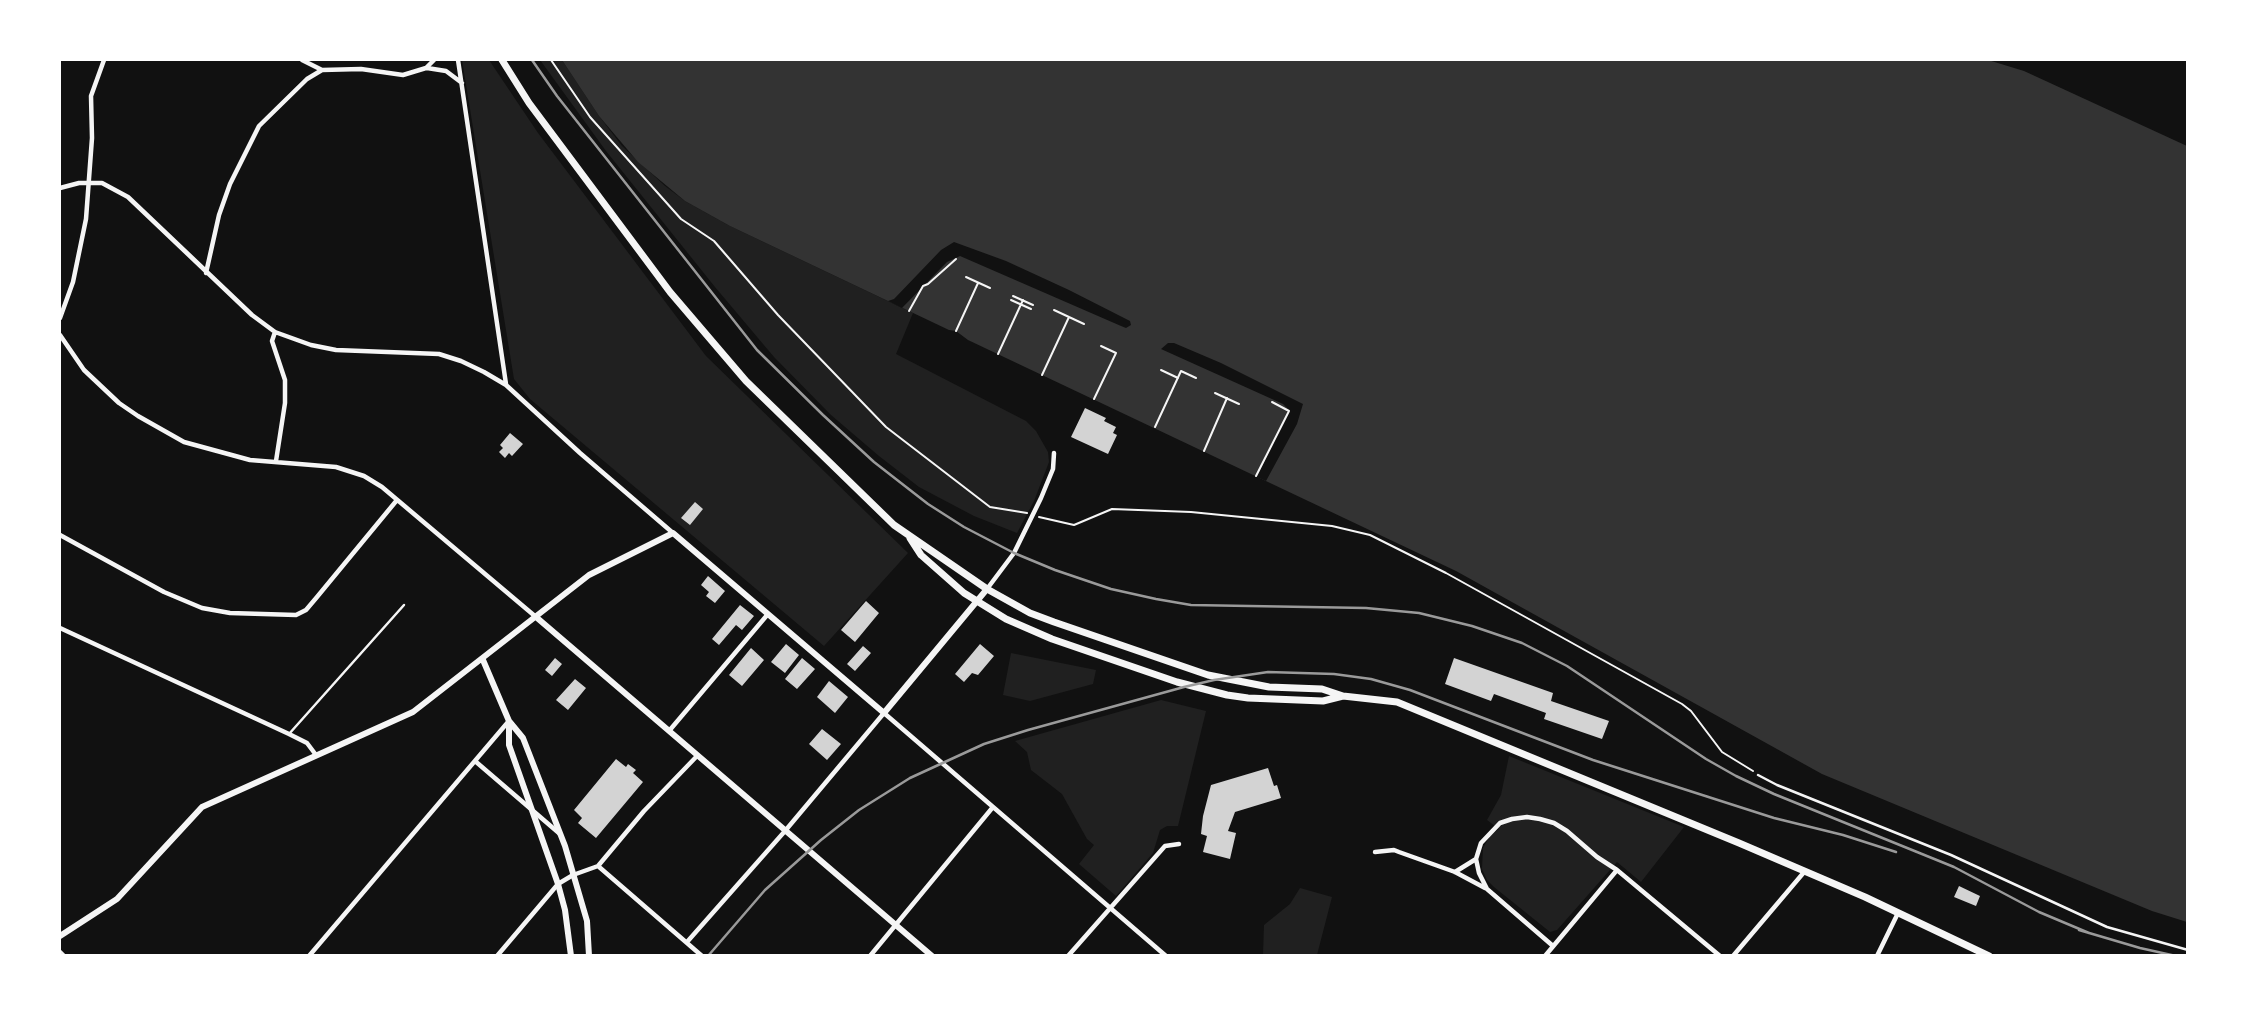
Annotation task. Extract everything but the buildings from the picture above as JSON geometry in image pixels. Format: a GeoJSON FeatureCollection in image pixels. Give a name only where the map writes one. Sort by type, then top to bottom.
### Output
{"type":"FeatureCollection","features":[{"type":"Feature","properties":{"kind":"main road"},"geometry":{"type":"LineString","coordinates":[[502,60],[537,114],[710,342],[780,416],[909,538],[921,555],[977,601],[1006,619],[1052,639],[1177,682],[1248,698],[1323,701],[1343,696]]}},
{"type":"Feature","properties":{"kind":"main road"},"geometry":{"type":"LineString","coordinates":[[909,538],[927,547],[987,589],[1030,613],[1208,675],[1269,687],[1322,689],[1343,696],[1397,702],[1805,872],[1989,956]]}},
{"type":"Feature","properties":{"kind":"street"},"geometry":{"type":"LineString","coordinates":[[60,318],[86,219],[92,138],[91,96],[104,60]]}},
{"type":"Feature","properties":{"kind":"street"},"geometry":{"type":"LineString","coordinates":[[302,60],[322,70],[361,69],[403,75],[426,68],[446,71],[463,83]]}},
{"type":"Feature","properties":{"kind":"street"},"geometry":{"type":"LineString","coordinates":[[426,68],[434,60]]}},
{"type":"Feature","properties":{"kind":"street"},"geometry":{"type":"LineString","coordinates":[[458,60],[506,385]]}},
{"type":"Feature","properties":{"kind":"street"},"geometry":{"type":"LineString","coordinates":[[206,273],[219,215],[230,184],[259,126],[307,79],[322,70]]}},
{"type":"Feature","properties":{"kind":"street"},"geometry":{"type":"LineString","coordinates":[[60,188],[79,183],[102,183],[128,197],[206,273],[275,332],[311,345],[336,349],[439,354],[461,361],[506,385],[569,444],[1166,956]]}},
{"type":"Feature","properties":{"kind":"street"},"geometry":{"type":"LineString","coordinates":[[275,332],[272,341],[285,380],[285,403],[276,461]]}},
{"type":"Feature","properties":{"kind":"street"},"geometry":{"type":"LineString","coordinates":[[60,335],[84,370],[120,403],[184,442],[250,460],[336,467],[364,476],[397,500],[536,617],[932,956]]}},
{"type":"Feature","properties":{"kind":"street"},"geometry":{"type":"LineString","coordinates":[[687,942],[785,831],[987,589],[1014,553],[1053,468],[1054,453]]}},
{"type":"Feature","properties":{"kind":"street"},"geometry":{"type":"LineString","coordinates":[[60,534],[164,592],[202,608],[241,614],[296,615],[306,610],[397,500]]}},
{"type":"Feature","properties":{"kind":"street"},"geometry":{"type":"LineString","coordinates":[[60,936],[117,899],[202,807],[413,712],[589,575],[673,533]]}},
{"type":"Feature","properties":{"kind":"street"},"geometry":{"type":"LineString","coordinates":[[669,732],[768,614]]}},
{"type":"Feature","properties":{"kind":"street"},"geometry":{"type":"LineString","coordinates":[[60,628],[289,734],[307,743],[316,755]]}},
{"type":"Feature","properties":{"kind":"street"},"geometry":{"type":"LineString","coordinates":[[483,660],[509,721],[523,738],[561,834],[587,921],[589,956]]}},
{"type":"Feature","properties":{"kind":"street"},"geometry":{"type":"LineString","coordinates":[[309,956],[509,721]]}},
{"type":"Feature","properties":{"kind":"street"},"geometry":{"type":"LineString","coordinates":[[509,721],[509,745],[558,884],[565,910],[571,956]]}},
{"type":"Feature","properties":{"kind":"street"},"geometry":{"type":"LineString","coordinates":[[497,956],[558,884],[598,866],[644,811],[697,756]]}},
{"type":"Feature","properties":{"kind":"street"},"geometry":{"type":"LineString","coordinates":[[475,761],[561,834]]}},
{"type":"Feature","properties":{"kind":"street"},"geometry":{"type":"LineString","coordinates":[[870,956],[993,807]]}},
{"type":"Feature","properties":{"kind":"street"},"geometry":{"type":"LineString","coordinates":[[1487,889],[1476,859],[1481,843],[1500,823],[1527,817],[1554,823],[1618,870],[1720,956]]}},
{"type":"Feature","properties":{"kind":"street"},"geometry":{"type":"LineString","coordinates":[[1068,956],[1165,846],[1179,844]]}},
{"type":"Feature","properties":{"kind":"street"},"geometry":{"type":"LineString","coordinates":[[1375,852],[1394,850],[1455,872],[1487,889],[1553,946]]}},
{"type":"Feature","properties":{"kind":"street"},"geometry":{"type":"LineString","coordinates":[[1455,872],[1476,859]]}},
{"type":"Feature","properties":{"kind":"street"},"geometry":{"type":"LineString","coordinates":[[598,866],[702,956]]}},
{"type":"Feature","properties":{"kind":"street"},"geometry":{"type":"LineString","coordinates":[[1545,956],[1618,870]]}},
{"type":"Feature","properties":{"kind":"street"},"geometry":{"type":"LineString","coordinates":[[1733,956],[1805,872]]}},
{"type":"Feature","properties":{"kind":"street"},"geometry":{"type":"LineString","coordinates":[[1877,956],[1898,913]]}},
{"type":"Feature","properties":{"kind":"street"},"geometry":{"type":"LineString","coordinates":[[60,952],[65,956]]}},
{"type":"Feature","properties":{"kind":"lane"},"geometry":{"type":"LineString","coordinates":[[289,734],[404,605]]}},
{"type":"Feature","properties":{"kind":"lane"},"geometry":{"type":"LineString","coordinates":[[1758,775],[1951,855],[2107,927],[2188,950]]}},
{"type":"Feature","properties":{"kind":"path"},"geometry":{"type":"LineString","coordinates":[[551,60],[590,117],[681,219],[714,241],[778,315],[886,427],[990,506]]}},
{"type":"Feature","properties":{"kind":"path"},"geometry":{"type":"LineString","coordinates":[[909,311],[923,286],[956,259]]}},
{"type":"Feature","properties":{"kind":"path"},"geometry":{"type":"LineString","coordinates":[[966,277],[990,288]]}},
{"type":"Feature","properties":{"kind":"path"},"geometry":{"type":"LineString","coordinates":[[956,331],[978,283]]}},
{"type":"Feature","properties":{"kind":"path"},"geometry":{"type":"LineString","coordinates":[[1013,296],[1033,304]]}},
{"type":"Feature","properties":{"kind":"path"},"geometry":{"type":"LineString","coordinates":[[1011,300],[1031,309]]}},
{"type":"Feature","properties":{"kind":"path"},"geometry":{"type":"LineString","coordinates":[[998,354],[1023,300]]}},
{"type":"Feature","properties":{"kind":"path"},"geometry":{"type":"LineString","coordinates":[[1054,310],[1084,324]]}},
{"type":"Feature","properties":{"kind":"path"},"geometry":{"type":"LineString","coordinates":[[1042,375],[1069,317]]}},
{"type":"Feature","properties":{"kind":"path"},"geometry":{"type":"LineString","coordinates":[[1094,399],[1116,353],[1101,346]]}},
{"type":"Feature","properties":{"kind":"path"},"geometry":{"type":"LineString","coordinates":[[1161,370],[1178,378]]}},
{"type":"Feature","properties":{"kind":"path"},"geometry":{"type":"LineString","coordinates":[[1154,427],[1181,371],[1196,378]]}},
{"type":"Feature","properties":{"kind":"path"},"geometry":{"type":"LineString","coordinates":[[1215,393],[1239,404]]}},
{"type":"Feature","properties":{"kind":"path"},"geometry":{"type":"LineString","coordinates":[[1204,451],[1227,398]]}},
{"type":"Feature","properties":{"kind":"path"},"geometry":{"type":"LineString","coordinates":[[1256,476],[1289,411],[1272,402]]}},
{"type":"Feature","properties":{"kind":"path"},"geometry":{"type":"LineString","coordinates":[[1088,520],[1112,509],[1191,512],[1332,526],[1370,535],[1446,573],[1682,704],[1691,711],[1722,752],[1758,775]]}},
{"type":"Feature","properties":{"kind":"shaded area"},"geometry":{"type":"Polygon","coordinates":[[[462,60],[489,60],[538,133],[706,356],[908,553],[824,646],[530,399],[514,379],[462,60]]]}},
{"type":"Feature","properties":{"kind":"shaded area"},"geometry":{"type":"Polygon","coordinates":[[[540,60],[562,60],[622,146],[685,201],[730,226],[913,313],[896,354],[1026,421],[1036,431],[1048,452],[1049,462],[1034,501],[1017,533],[974,516],[919,487],[831,415],[774,357],[715,287],[606,151],[540,60]]]}},
{"type":"Feature","properties":{"kind":"shaded area"},"geometry":{"type":"Polygon","coordinates":[[[562,60],[1988,60],[2024,71],[2187,146],[2187,922],[2152,911],[1822,774],[1456,571],[968,340],[956,331],[730,226],[685,201],[638,162],[599,116],[562,60]]]}},
{"type":"Feature","properties":{"kind":"shaded area"},"geometry":{"type":"Polygon","coordinates":[[[1011,653],[1096,670],[1093,684],[1030,701],[1003,695],[1011,653]]]}},
{"type":"Feature","properties":{"kind":"shaded area"},"geometry":{"type":"Polygon","coordinates":[[[1161,700],[1206,711],[1178,826],[1167,826],[1160,830],[1153,853],[1116,896],[1079,864],[1094,845],[1087,839],[1062,794],[1031,770],[1027,752],[1015,741],[1161,700]]]}},
{"type":"Feature","properties":{"kind":"shaded area"},"geometry":{"type":"Polygon","coordinates":[[[1509,756],[1684,827],[1641,882],[1617,862],[1557,930],[1550,932],[1494,887],[1482,869],[1483,848],[1490,836],[1499,829],[1487,820],[1501,795],[1509,756]]]}},
{"type":"Feature","properties":{"kind":"shaded area"},"geometry":{"type":"Polygon","coordinates":[[[1300,888],[1332,897],[1317,955],[1263,955],[1264,925],[1290,904],[1300,888]]]}},
{"type":"Feature","properties":{"kind":"pier"},"geometry":{"type":"Polygon","coordinates":[[[954,242],[1006,261],[1069,290],[1130,321],[1131,325],[1126,328],[1121,326],[960,256],[947,262],[902,308],[888,301],[894,299],[941,250],[954,242]]]}},
{"type":"Feature","properties":{"kind":"pier"},"geometry":{"type":"Polygon","coordinates":[[[1168,343],[1174,343],[1221,363],[1303,404],[1297,424],[1266,481],[1257,477],[1289,410],[1283,404],[1161,349],[1168,343]]]}},
{"type":"Feature","properties":{"kind":"railway"},"geometry":{"type":"LineString","coordinates":[[532,60],[557,96],[757,350],[874,462],[928,504],[964,527],[1014,553],[1055,570],[1111,589],[1156,599],[1191,605],[1366,608],[1419,613],[1472,626],[1522,643],[1567,666],[1706,759],[1736,776],[1954,867],[2039,912],[2089,933]]}},
{"type":"Feature","properties":{"kind":"railway"},"geometry":{"type":"LineString","coordinates":[[708,956],[765,890],[821,840],[859,810],[910,778],[984,744],[1028,730],[1184,687],[1268,672],[1334,674],[1371,679],[1410,690],[1593,760],[1774,818],[1843,835],[1896,852]]}},
{"type":"Feature","properties":{"kind":"railway"},"geometry":{"type":"LineString","coordinates":[[2079,930],[2176,956]]}}]}
